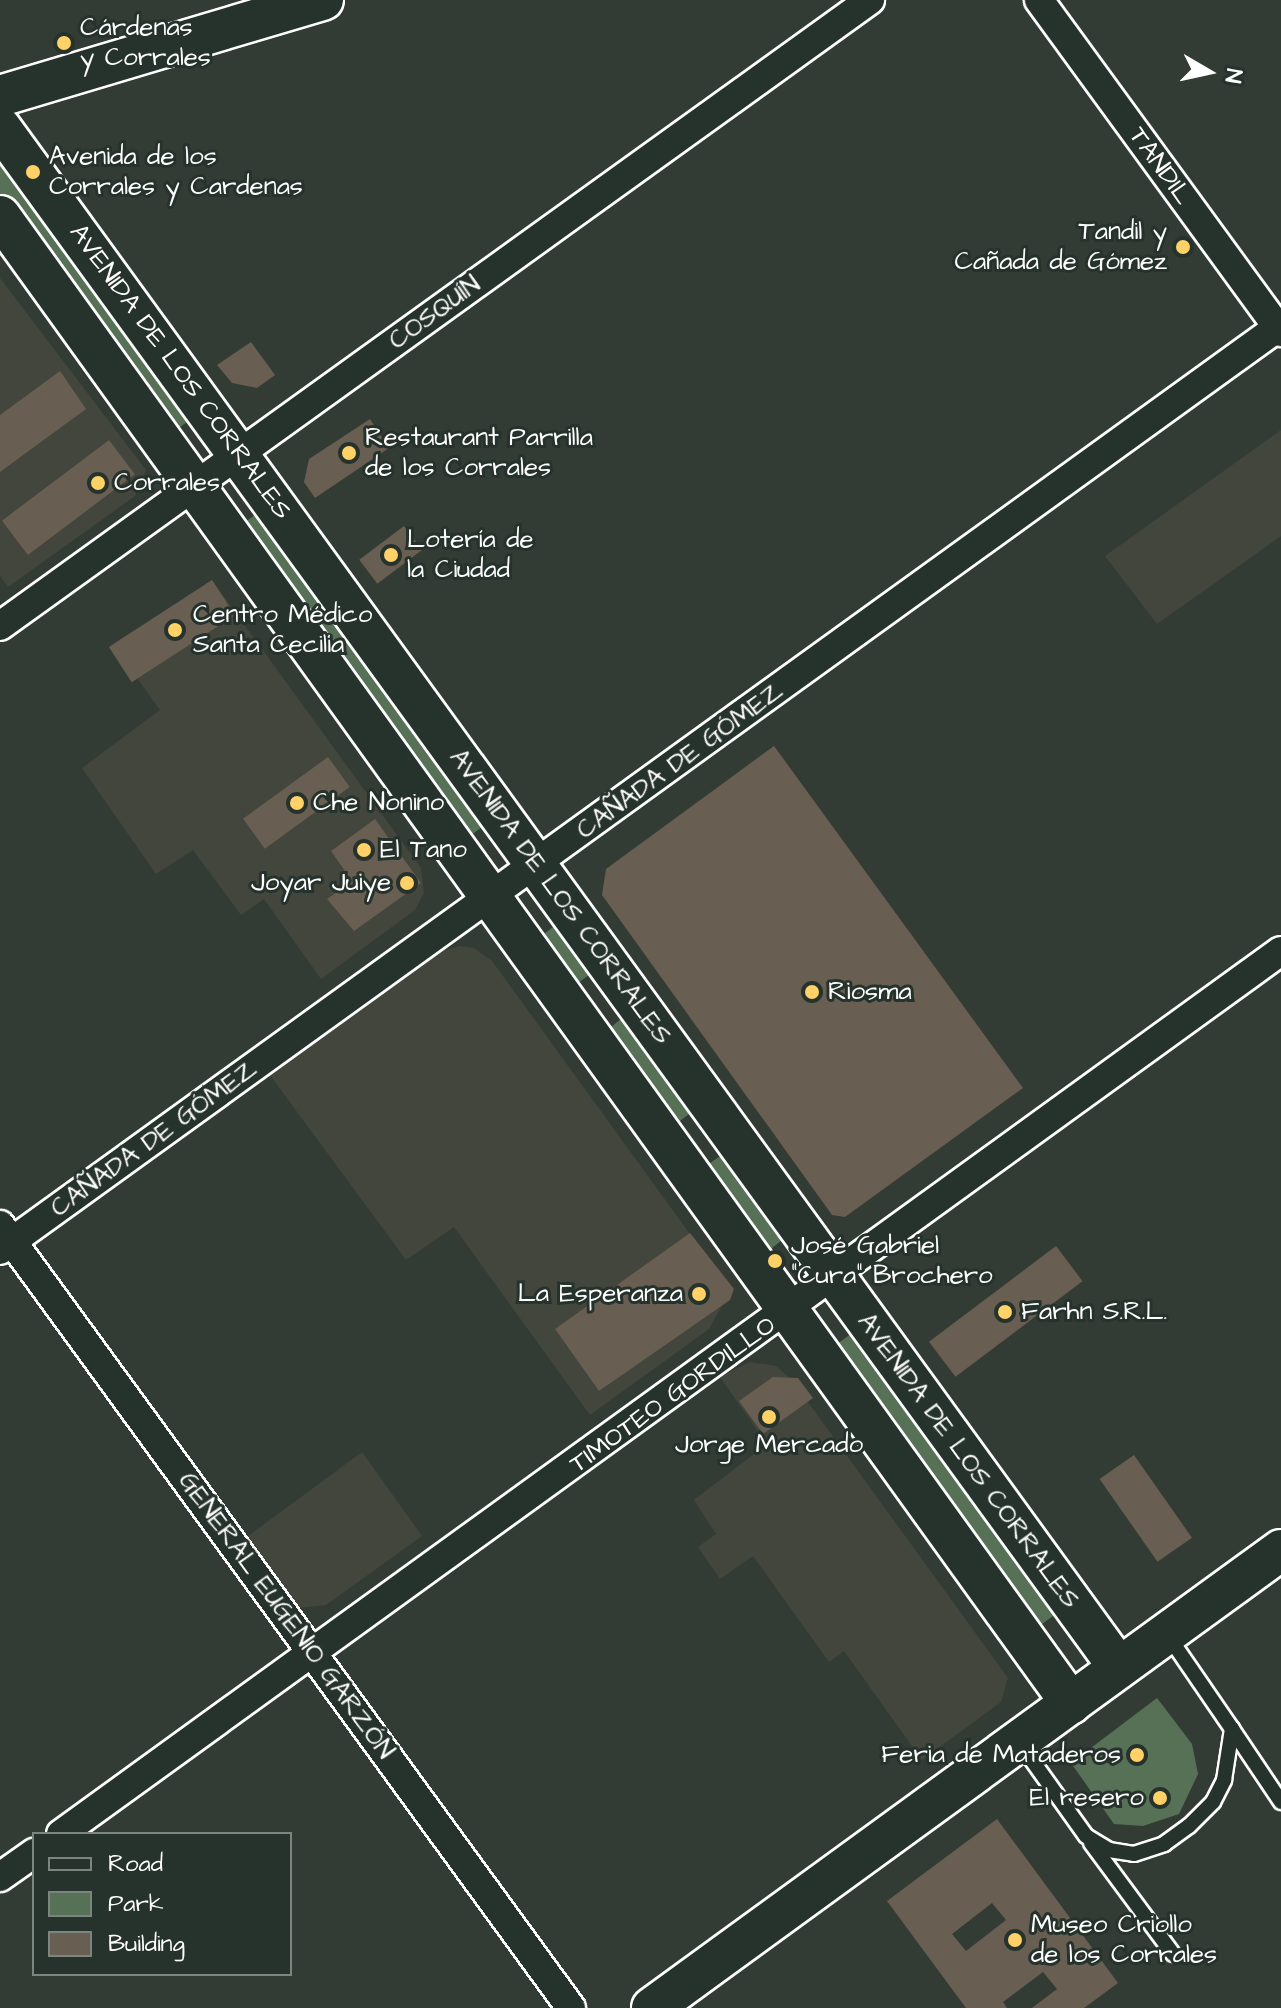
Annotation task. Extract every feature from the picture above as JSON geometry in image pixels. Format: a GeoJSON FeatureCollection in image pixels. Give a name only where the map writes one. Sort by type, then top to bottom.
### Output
{"type":"FeatureCollection","features":[{"type":"Feature","properties":{"kind":"main road"},"geometry":{"type":"LineString","coordinates":[[0,96],[323,0]]}},
{"type":"Feature","properties":{"kind":"main road","name":"AVENIDA DE LOS CORRALES"},"geometry":{"type":"LineString","coordinates":[[0,127],[539,863],[833,1276],[1119,1668]]}},
{"type":"Feature","properties":{"kind":"main road","name":"AVENIDA DE LOS CORRALES"},"geometry":{"type":"LineString","coordinates":[[0,216],[1071,1703]]}},
{"type":"Feature","properties":{"kind":"main road"},"geometry":{"type":"LineString","coordinates":[[652,2008],[1281,1550]]}},
{"type":"Feature","properties":{"kind":"street","name":"COSQUÍN"},"geometry":{"type":"LineString","coordinates":[[0,626],[870,0]]}},
{"type":"Feature","properties":{"kind":"street","name":"TANDIL"},"geometry":{"type":"LineString","coordinates":[[1039,0],[1280,328]]}},
{"type":"Feature","properties":{"kind":"street","name":"CAÑADA DE GÓMEZ"},"geometry":{"type":"LineString","coordinates":[[4,1239],[539,863],[1280,328]]}},
{"type":"Feature","properties":{"kind":"street","name":"TIMOTEO GORDILLO"},"geometry":{"type":"LineString","coordinates":[[64,1832],[1281,951]]}},
{"type":"Feature","properties":{"kind":"street","name":"GENERAL EUGENIO GARZÓN"},"geometry":{"type":"LineString","coordinates":[[4,1239],[314,1653],[571,2008]]}},
{"type":"Feature","properties":{"kind":"street"},"geometry":{"type":"LineString","coordinates":[[0,1877],[32,1854]]}},
{"type":"Feature","properties":{"kind":"lane"},"geometry":{"type":"LineString","coordinates":[[1166,1634],[1281,1802]]}},
{"type":"Feature","properties":{"kind":"lane"},"geometry":{"type":"LineString","coordinates":[[1086,1836],[1109,1850],[1134,1854],[1164,1844],[1189,1826],[1213,1802],[1224,1780],[1232,1729]]}},
{"type":"Feature","properties":{"kind":"lane"},"geometry":{"type":"LineString","coordinates":[[1019,1741],[1173,1954]]}},
{"type":"Feature","properties":{"kind":"shaded area"},"geometry":{"type":"Polygon","coordinates":[[[0,278],[146,470],[135,496],[8,587],[0,576],[0,278]]]}},
{"type":"Feature","properties":{"kind":"shaded area"},"geometry":{"type":"Polygon","coordinates":[[[1281,430],[1281,536],[1157,624],[1105,556],[1281,430]]]}},
{"type":"Feature","properties":{"kind":"shaded area"},"geometry":{"type":"Polygon","coordinates":[[[212,580],[421,868],[424,893],[415,910],[321,979],[264,899],[241,915],[193,850],[156,874],[82,768],[160,710],[114,646],[212,580]]]}},
{"type":"Feature","properties":{"kind":"shaded area"},"geometry":{"type":"Polygon","coordinates":[[[460,946],[474,948],[492,961],[719,1274],[725,1300],[709,1329],[590,1415],[454,1227],[406,1260],[270,1075],[442,951],[460,946]]]}},
{"type":"Feature","properties":{"kind":"shaded area"},"geometry":{"type":"Polygon","coordinates":[[[750,1362],[776,1366],[792,1380],[1008,1678],[1001,1702],[922,1760],[844,1651],[829,1662],[753,1556],[720,1579],[698,1547],[716,1534],[694,1500],[767,1444],[720,1377],[750,1362]]]}},
{"type":"Feature","properties":{"kind":"shaded area"},"geometry":{"type":"Polygon","coordinates":[[[362,1452],[422,1536],[326,1605],[296,1608],[240,1542],[362,1452]]]}},
{"type":"Feature","properties":{"kind":"green space"},"geometry":{"type":"Polygon","coordinates":[[[0,155],[192,419],[159,442],[0,223],[0,155]]]}},
{"type":"Feature","properties":{"kind":"green space"},"geometry":{"type":"Polygon","coordinates":[[[259,512],[486,824],[466,838],[240,526],[259,512]]]}},
{"type":"Feature","properties":{"kind":"green space"},"geometry":{"type":"Polygon","coordinates":[[[558,923],[694,1110],[680,1121],[710,1163],[725,1153],[786,1237],[767,1252],[606,1031],[621,1019],[589,975],[574,986],[539,938],[558,923]]]}},
{"type":"Feature","properties":{"kind":"green space"},"geometry":{"type":"Polygon","coordinates":[[[855,1331],[1059,1612],[1038,1627],[834,1346],[855,1331]]]}},
{"type":"Feature","properties":{"kind":"green space"},"geometry":{"type":"Polygon","coordinates":[[[1157,1698],[1192,1744],[1198,1774],[1179,1814],[1143,1826],[1114,1824],[1071,1763],[1157,1698]]]}},
{"type":"Feature","properties":{"kind":"building"},"geometry":{"type":"Polygon","coordinates":[[[251,342],[275,375],[257,388],[232,383],[217,365],[251,342]]]}},
{"type":"Feature","properties":{"kind":"building"},"geometry":{"type":"Polygon","coordinates":[[[60,371],[86,409],[0,472],[0,415],[60,371]]]}},
{"type":"Feature","properties":{"kind":"building","name":"Restaurant Parrilla de los Corrales"},"geometry":{"type":"Polygon","coordinates":[[[370,419],[389,448],[315,498],[304,482],[309,459],[370,419]]]}},
{"type":"Feature","properties":{"kind":"building"},"geometry":{"type":"Polygon","coordinates":[[[109,440],[135,474],[28,555],[2,521],[109,440]]]}},
{"type":"Feature","properties":{"kind":"building","name":"Lotería de la Ciudad"},"geometry":{"type":"Polygon","coordinates":[[[404,526],[422,550],[377,584],[359,560],[404,526]]]}},
{"type":"Feature","properties":{"kind":"building","name":"Centro Médico Santa Cecilia"},"geometry":{"type":"Polygon","coordinates":[[[212,580],[235,615],[132,682],[109,647],[212,580]]]}},
{"type":"Feature","properties":{"kind":"building","name":"Riosma"},"geometry":{"type":"Polygon","coordinates":[[[774,746],[1023,1088],[845,1217],[832,1215],[602,895],[606,869],[774,746]]]}},
{"type":"Feature","properties":{"kind":"building","name":"Che Nonino"},"geometry":{"type":"Polygon","coordinates":[[[328,757],[350,787],[265,849],[243,819],[328,757]]]}},
{"type":"Feature","properties":{"kind":"building"},"geometry":{"type":"Polygon","coordinates":[[[375,819],[421,883],[354,931],[327,899],[352,881],[331,851],[375,819]]]}},
{"type":"Feature","properties":{"kind":"building"},"geometry":{"type":"Polygon","coordinates":[[[690,1233],[734,1289],[730,1300],[599,1391],[555,1329],[690,1233]]]}},
{"type":"Feature","properties":{"kind":"building","name":"Farhn S.R.L."},"geometry":{"type":"Polygon","coordinates":[[[1056,1246],[1082,1281],[955,1377],[929,1342],[1056,1246]]]}},
{"type":"Feature","properties":{"kind":"building","name":"Jorge Mercado"},"geometry":{"type":"Polygon","coordinates":[[[773,1377],[798,1378],[813,1398],[763,1434],[739,1401],[773,1377]]]}},
{"type":"Feature","properties":{"kind":"building"},"geometry":{"type":"Polygon","coordinates":[[[1134,1455],[1192,1538],[1158,1562],[1100,1479],[1134,1455]]]}},
{"type":"Feature","properties":{"kind":"building"},"geometry":{"type":"Polygon","coordinates":[[[997,1819],[1118,1983],[1084,2008],[1032,2008],[1057,1989],[1043,1972],[1003,2002],[1007,2008],[966,2008],[887,1901],[997,1819]],[[992,1903],[952,1934],[966,1951],[1006,1920],[992,1903]]]}},
{"type":"Feature","properties":{"kind":"place","name":"Cárdenas y Corrales"},"geometry":{"type":"Point","coordinates":[64,43]}},
{"type":"Feature","properties":{"kind":"place","name":"Avenida de los Corrales y Cardenas"},"geometry":{"type":"Point","coordinates":[33,172]}},
{"type":"Feature","properties":{"kind":"place","name":"Tandil y Cañada de Gómez"},"geometry":{"type":"Point","coordinates":[1183,247]}},
{"type":"Feature","properties":{"kind":"place","name":"Restaurant Parrilla de los Corrales"},"geometry":{"type":"Point","coordinates":[349,453]}},
{"type":"Feature","properties":{"kind":"place","name":"Corrales"},"geometry":{"type":"Point","coordinates":[98,483]}},
{"type":"Feature","properties":{"kind":"place","name":"Lotería de la Ciudad"},"geometry":{"type":"Point","coordinates":[391,555]}},
{"type":"Feature","properties":{"kind":"place","name":"Centro Médico Santa Cecilia"},"geometry":{"type":"Point","coordinates":[175,630]}},
{"type":"Feature","properties":{"kind":"place","name":"Che Nonino"},"geometry":{"type":"Point","coordinates":[297,803]}},
{"type":"Feature","properties":{"kind":"place","name":"El Tano"},"geometry":{"type":"Point","coordinates":[364,850]}},
{"type":"Feature","properties":{"kind":"place","name":"Joyar Juiye"},"geometry":{"type":"Point","coordinates":[407,883]}},
{"type":"Feature","properties":{"kind":"place","name":"Riosma"},"geometry":{"type":"Point","coordinates":[812,992]}},
{"type":"Feature","properties":{"kind":"place","name":"José Gabriel \"Cura\" Brochero"},"geometry":{"type":"Point","coordinates":[775,1261]}},
{"type":"Feature","properties":{"kind":"place","name":"La Esperanza"},"geometry":{"type":"Point","coordinates":[699,1294]}},
{"type":"Feature","properties":{"kind":"place","name":"Farhn S.R.L."},"geometry":{"type":"Point","coordinates":[1005,1312]}},
{"type":"Feature","properties":{"kind":"place","name":"Jorge Mercado"},"geometry":{"type":"Point","coordinates":[769,1417]}},
{"type":"Feature","properties":{"kind":"place","name":"Feria de Mataderos"},"geometry":{"type":"Point","coordinates":[1137,1755]}},
{"type":"Feature","properties":{"kind":"place","name":"El resero"},"geometry":{"type":"Point","coordinates":[1160,1798]}},
{"type":"Feature","properties":{"kind":"place","name":"Museo Criollo de los Corrales"},"geometry":{"type":"Point","coordinates":[1015,1940]}}]}
